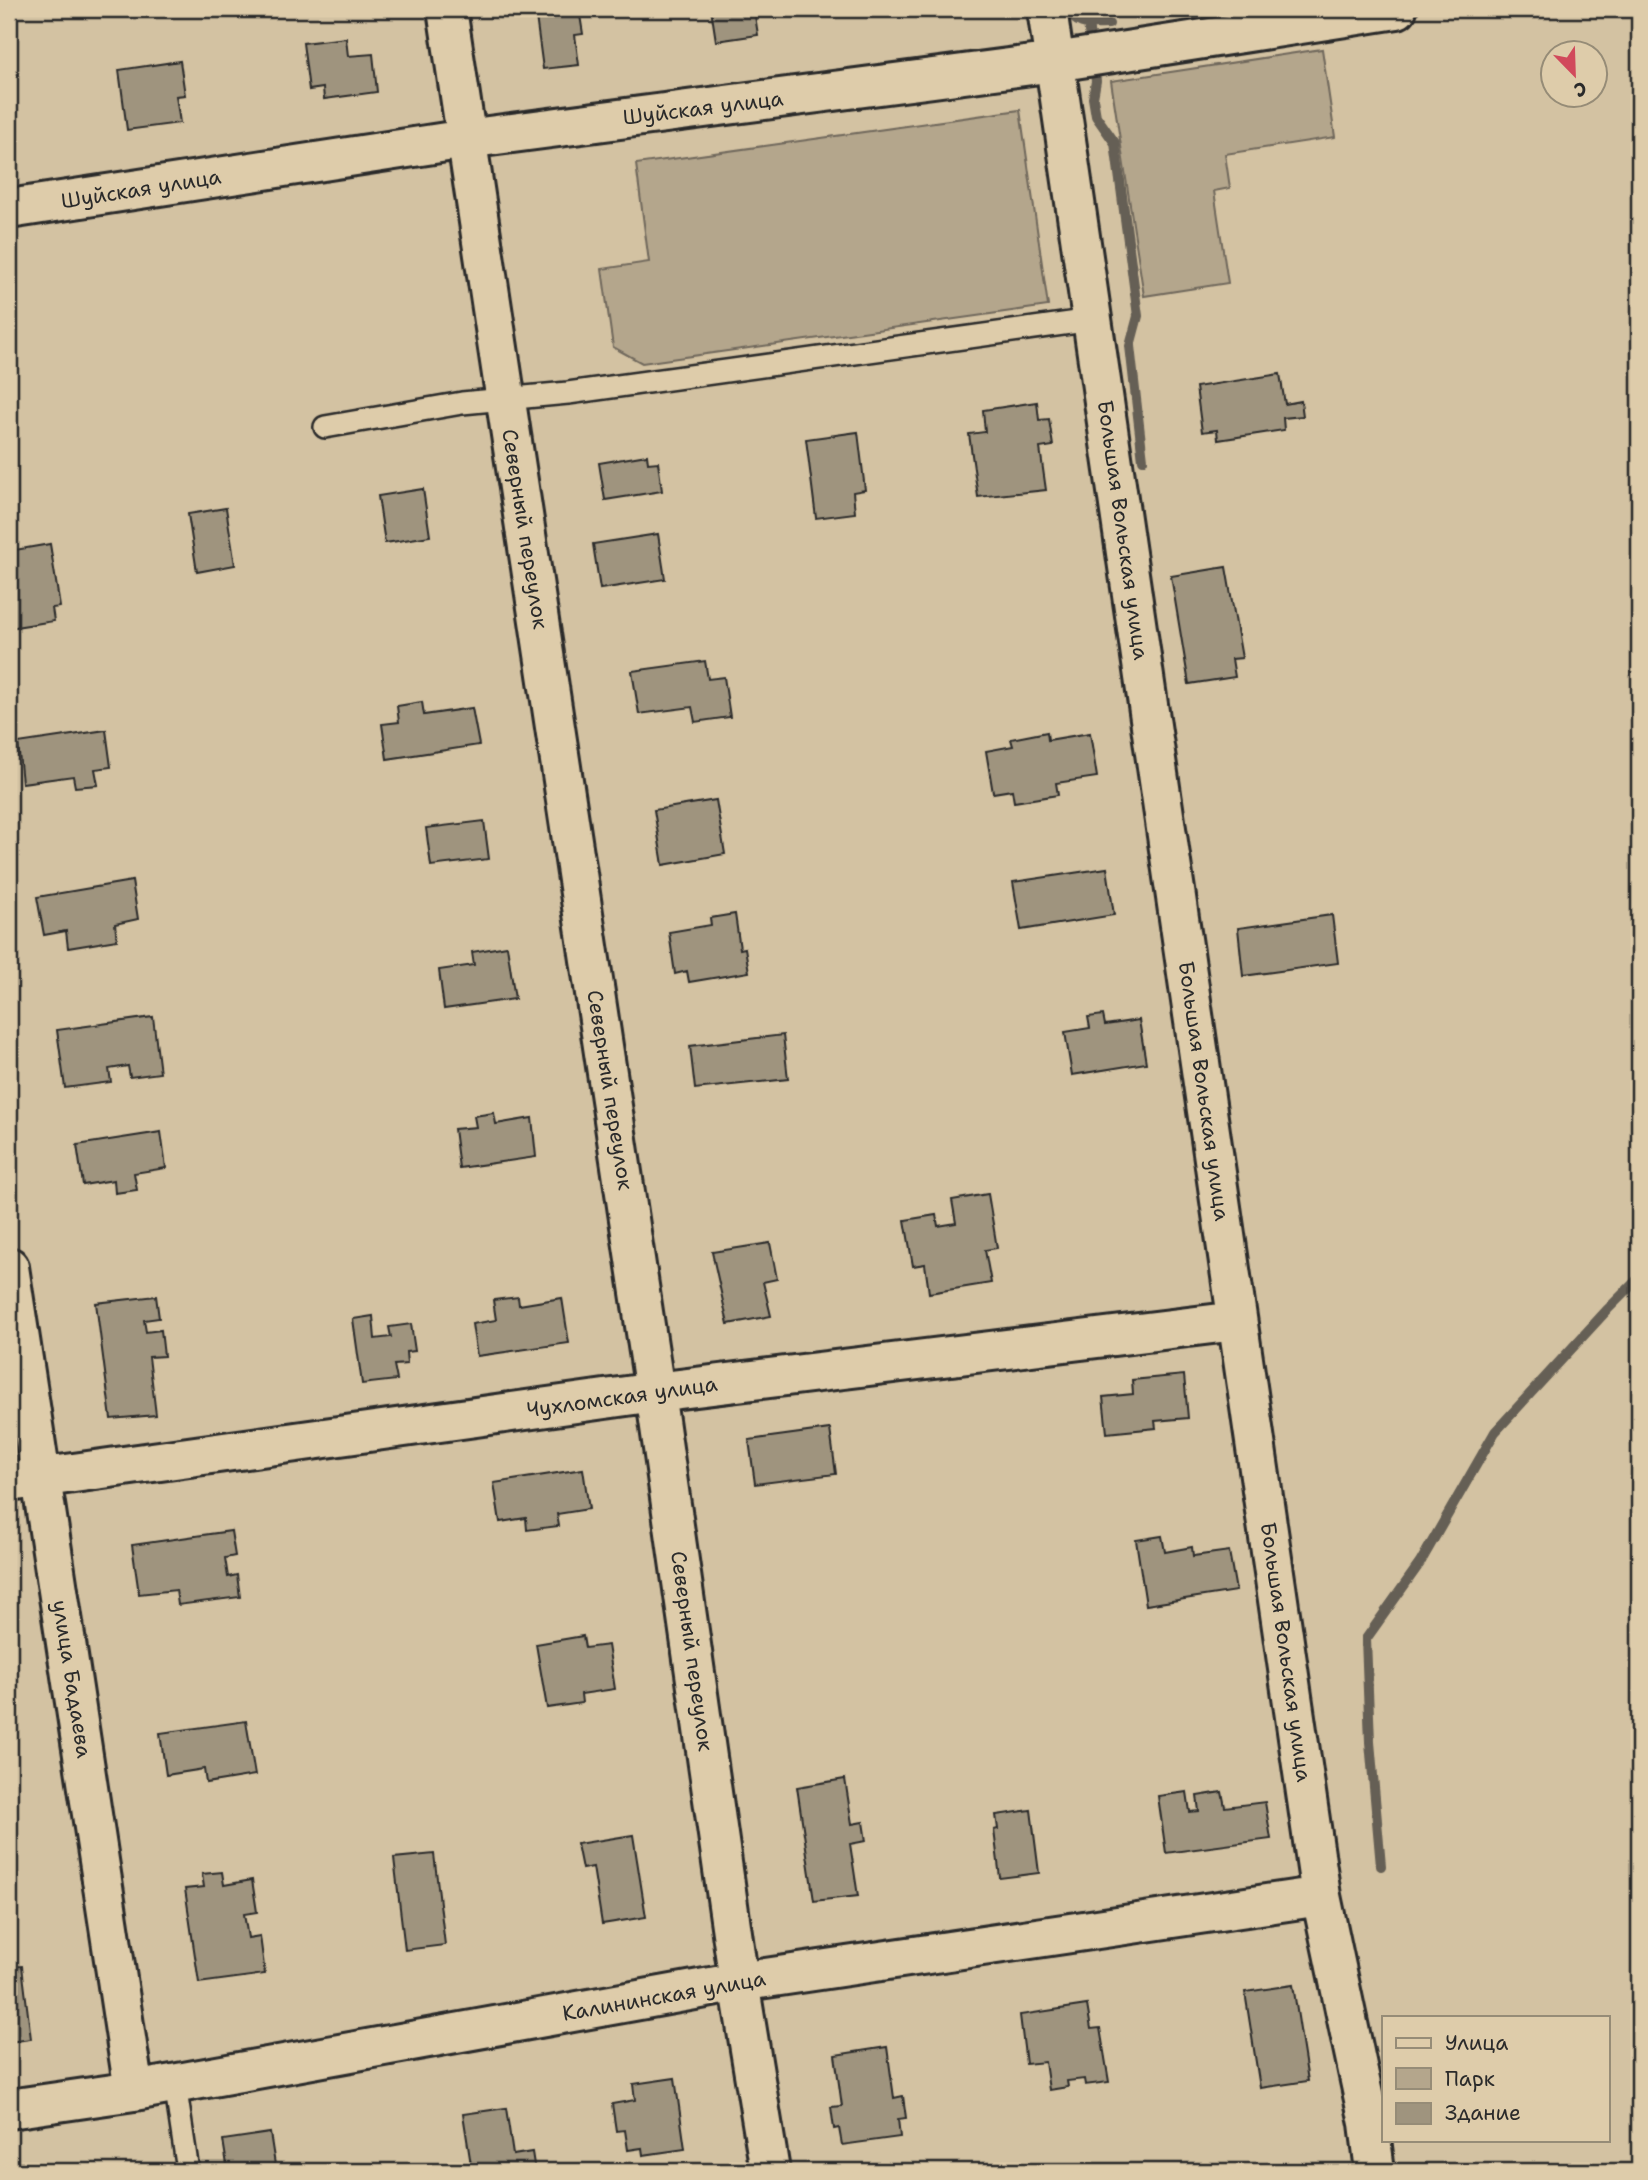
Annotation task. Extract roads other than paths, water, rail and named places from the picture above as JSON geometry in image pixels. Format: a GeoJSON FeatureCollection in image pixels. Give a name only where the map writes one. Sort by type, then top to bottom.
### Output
{"type":"FeatureCollection","features":[{"type":"Feature","properties":{"kind":"street","name":"Северный переулок"},"geometry":{"type":"LineString","coordinates":[[447,9],[655,1392],[739,1982],[770,2171]]}},
{"type":"Feature","properties":{"kind":"street","name":"Большая Вольская улица"},"geometry":{"type":"LineString","coordinates":[[1047,9],[1321,1896],[1369,2123],[1375,2171]]}},
{"type":"Feature","properties":{"kind":"street","name":"Шуйская улица"},"geometry":{"type":"LineString","coordinates":[[9,209],[466,139],[1055,62],[1397,9]]}},
{"type":"Feature","properties":{"kind":"street","name":"улица Бадаева"},"geometry":{"type":"LineString","coordinates":[[9,1267],[25,1480],[134,2091]]}},
{"type":"Feature","properties":{"kind":"street","name":"Чухломская улица"},"geometry":{"type":"LineString","coordinates":[[25,1480],[655,1392],[1237,1321]]}},
{"type":"Feature","properties":{"kind":"street","name":"Калининская улица"},"geometry":{"type":"LineString","coordinates":[[9,2109],[175,2084],[739,1982],[1321,1896]]}},
{"type":"Feature","properties":{"kind":"lane"},"geometry":{"type":"LineString","coordinates":[[325,427],[462,403],[568,393],[1092,320]]}},
{"type":"Feature","properties":{"kind":"lane"},"geometry":{"type":"LineString","coordinates":[[175,2084],[188,2171]]}},
{"type":"Feature","properties":{"kind":"waterway"},"geometry":{"type":"LineString","coordinates":[[1068,9],[1080,22],[1109,24]]}},
{"type":"Feature","properties":{"kind":"waterway"},"geometry":{"type":"LineString","coordinates":[[1088,24],[1096,81],[1093,98],[1096,116],[1115,143],[1138,316],[1130,346],[1143,460]]}},
{"type":"Feature","properties":{"kind":"waterway"},"geometry":{"type":"LineString","coordinates":[[1381,1866],[1370,1742],[1366,1639],[1420,1563],[1495,1432],[1639,1278]]}}]}
